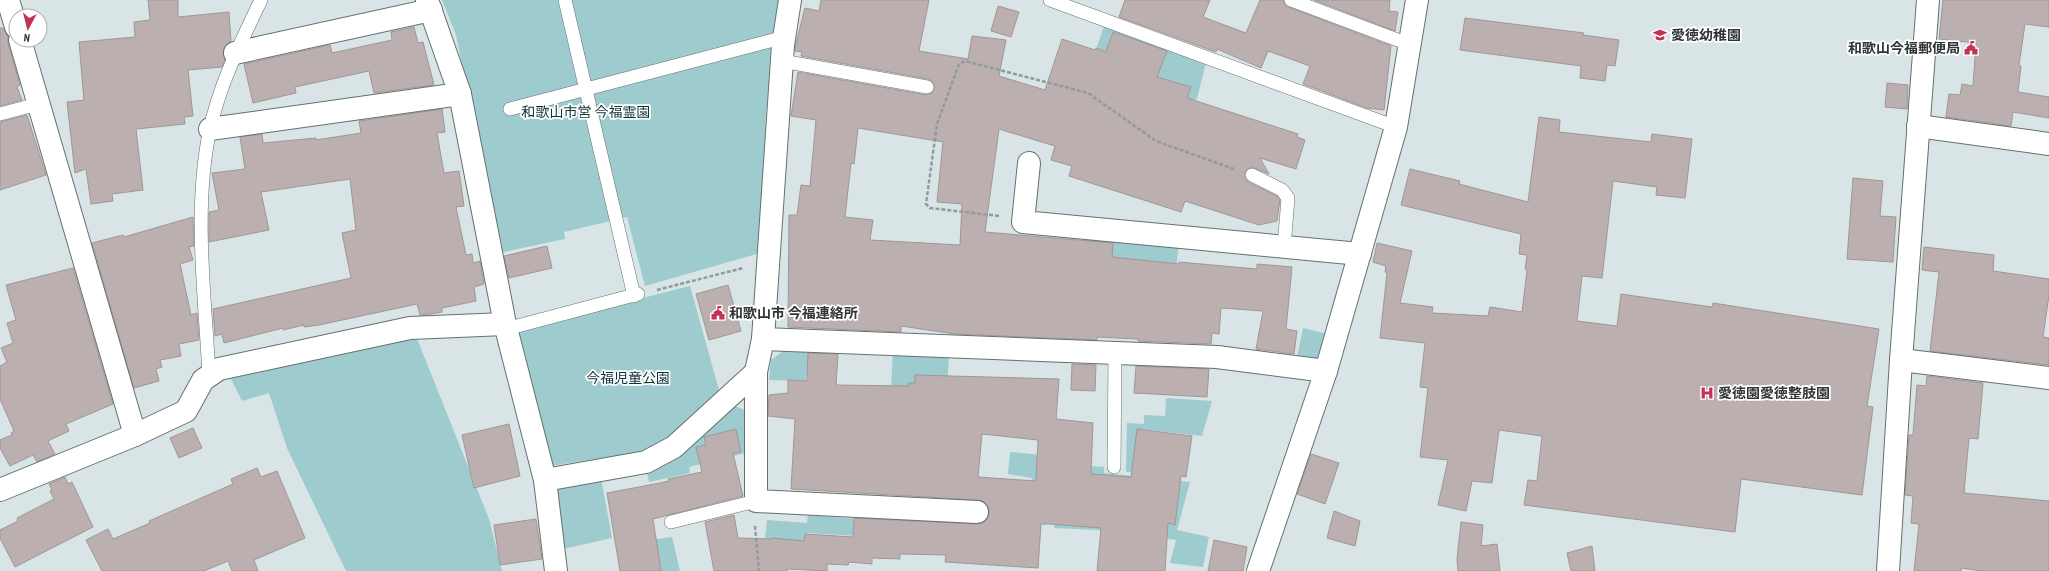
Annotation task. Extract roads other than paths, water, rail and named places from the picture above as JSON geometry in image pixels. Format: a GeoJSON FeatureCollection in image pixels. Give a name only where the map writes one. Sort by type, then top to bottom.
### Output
{"type":"FeatureCollection","features":[{"type":"Feature","properties":{"kind":"street"},"geometry":{"type":"LineString","coordinates":[[790,0],[782,61],[763,339],[756,372],[754,501],[977,512]]}},
{"type":"Feature","properties":{"kind":"street"},"geometry":{"type":"LineString","coordinates":[[1258,571],[1326,371],[1396,127],[1411,45],[1417,0]]}},
{"type":"Feature","properties":{"kind":"street"},"geometry":{"type":"LineString","coordinates":[[1888,571],[1901,360],[1928,0]]}},
{"type":"Feature","properties":{"kind":"street"},"geometry":{"type":"LineString","coordinates":[[235,53],[429,5],[460,94],[505,327],[545,480],[556,571]]}},
{"type":"Feature","properties":{"kind":"street"},"geometry":{"type":"LineString","coordinates":[[22,48],[136,435]]}},
{"type":"Feature","properties":{"kind":"street"},"geometry":{"type":"LineString","coordinates":[[210,129],[460,94]]}},
{"type":"Feature","properties":{"kind":"street"},"geometry":{"type":"LineString","coordinates":[[1918,126],[2049,144]]}},
{"type":"Feature","properties":{"kind":"street"},"geometry":{"type":"LineString","coordinates":[[1029,163],[1023,222],[1360,254]]}},
{"type":"Feature","properties":{"kind":"street"},"geometry":{"type":"LineString","coordinates":[[0,490],[136,435],[186,411],[203,380],[218,369],[410,328],[505,327]]}},
{"type":"Feature","properties":{"kind":"street"},"geometry":{"type":"LineString","coordinates":[[763,339],[1217,357],[1326,371]]}},
{"type":"Feature","properties":{"kind":"street"},"geometry":{"type":"LineString","coordinates":[[1901,360],[2049,378]]}},
{"type":"Feature","properties":{"kind":"street"},"geometry":{"type":"LineString","coordinates":[[545,480],[646,462],[674,447],[756,372]]}},
{"type":"Feature","properties":{"kind":"lane"},"geometry":{"type":"LineString","coordinates":[[210,375],[202,242],[202,178],[210,129],[235,53],[261,0]]}},
{"type":"Feature","properties":{"kind":"lane"},"geometry":{"type":"LineString","coordinates":[[505,327],[636,295],[565,0]]}},
{"type":"Feature","properties":{"kind":"lane"},"geometry":{"type":"LineString","coordinates":[[1050,0],[1396,127]]}},
{"type":"Feature","properties":{"kind":"lane"},"geometry":{"type":"LineString","coordinates":[[1291,0],[1411,45]]}},
{"type":"Feature","properties":{"kind":"lane"},"geometry":{"type":"LineString","coordinates":[[510,109],[585,88],[785,37]]}},
{"type":"Feature","properties":{"kind":"lane"},"geometry":{"type":"LineString","coordinates":[[782,61],[927,87]]}},
{"type":"Feature","properties":{"kind":"lane"},"geometry":{"type":"LineString","coordinates":[[0,114],[38,104]]}},
{"type":"Feature","properties":{"kind":"lane"},"geometry":{"type":"LineString","coordinates":[[1252,175],[1282,190],[1288,198],[1284,247]]}},
{"type":"Feature","properties":{"kind":"lane"},"geometry":{"type":"LineString","coordinates":[[1114,467],[1115,353]]}},
{"type":"Feature","properties":{"kind":"lane"},"geometry":{"type":"LineString","coordinates":[[671,522],[754,501]]}},
{"type":"Feature","properties":{"kind":"place","name":"愛徳幼稚園"},"geometry":{"type":"Point","coordinates":[1660,35]}},
{"type":"Feature","properties":{"kind":"place","name":"和歌山今福郵便局"},"geometry":{"type":"Point","coordinates":[1971,48]}},
{"type":"Feature","properties":{"kind":"place","name":"和歌山市 今福連絡所"},"geometry":{"type":"Point","coordinates":[718,313]}},
{"type":"Feature","properties":{"kind":"place","name":"愛徳園愛徳整肢園"},"geometry":{"type":"Point","coordinates":[1707,393]}},
{"type":"Feature","properties":{"kind":"park label","name":"和歌山市営 今福霊園"},"geometry":{"type":"Point","coordinates":[586,112]}},
{"type":"Feature","properties":{"kind":"park label","name":"今福児童公園"},"geometry":{"type":"Point","coordinates":[628,378]}}]}
